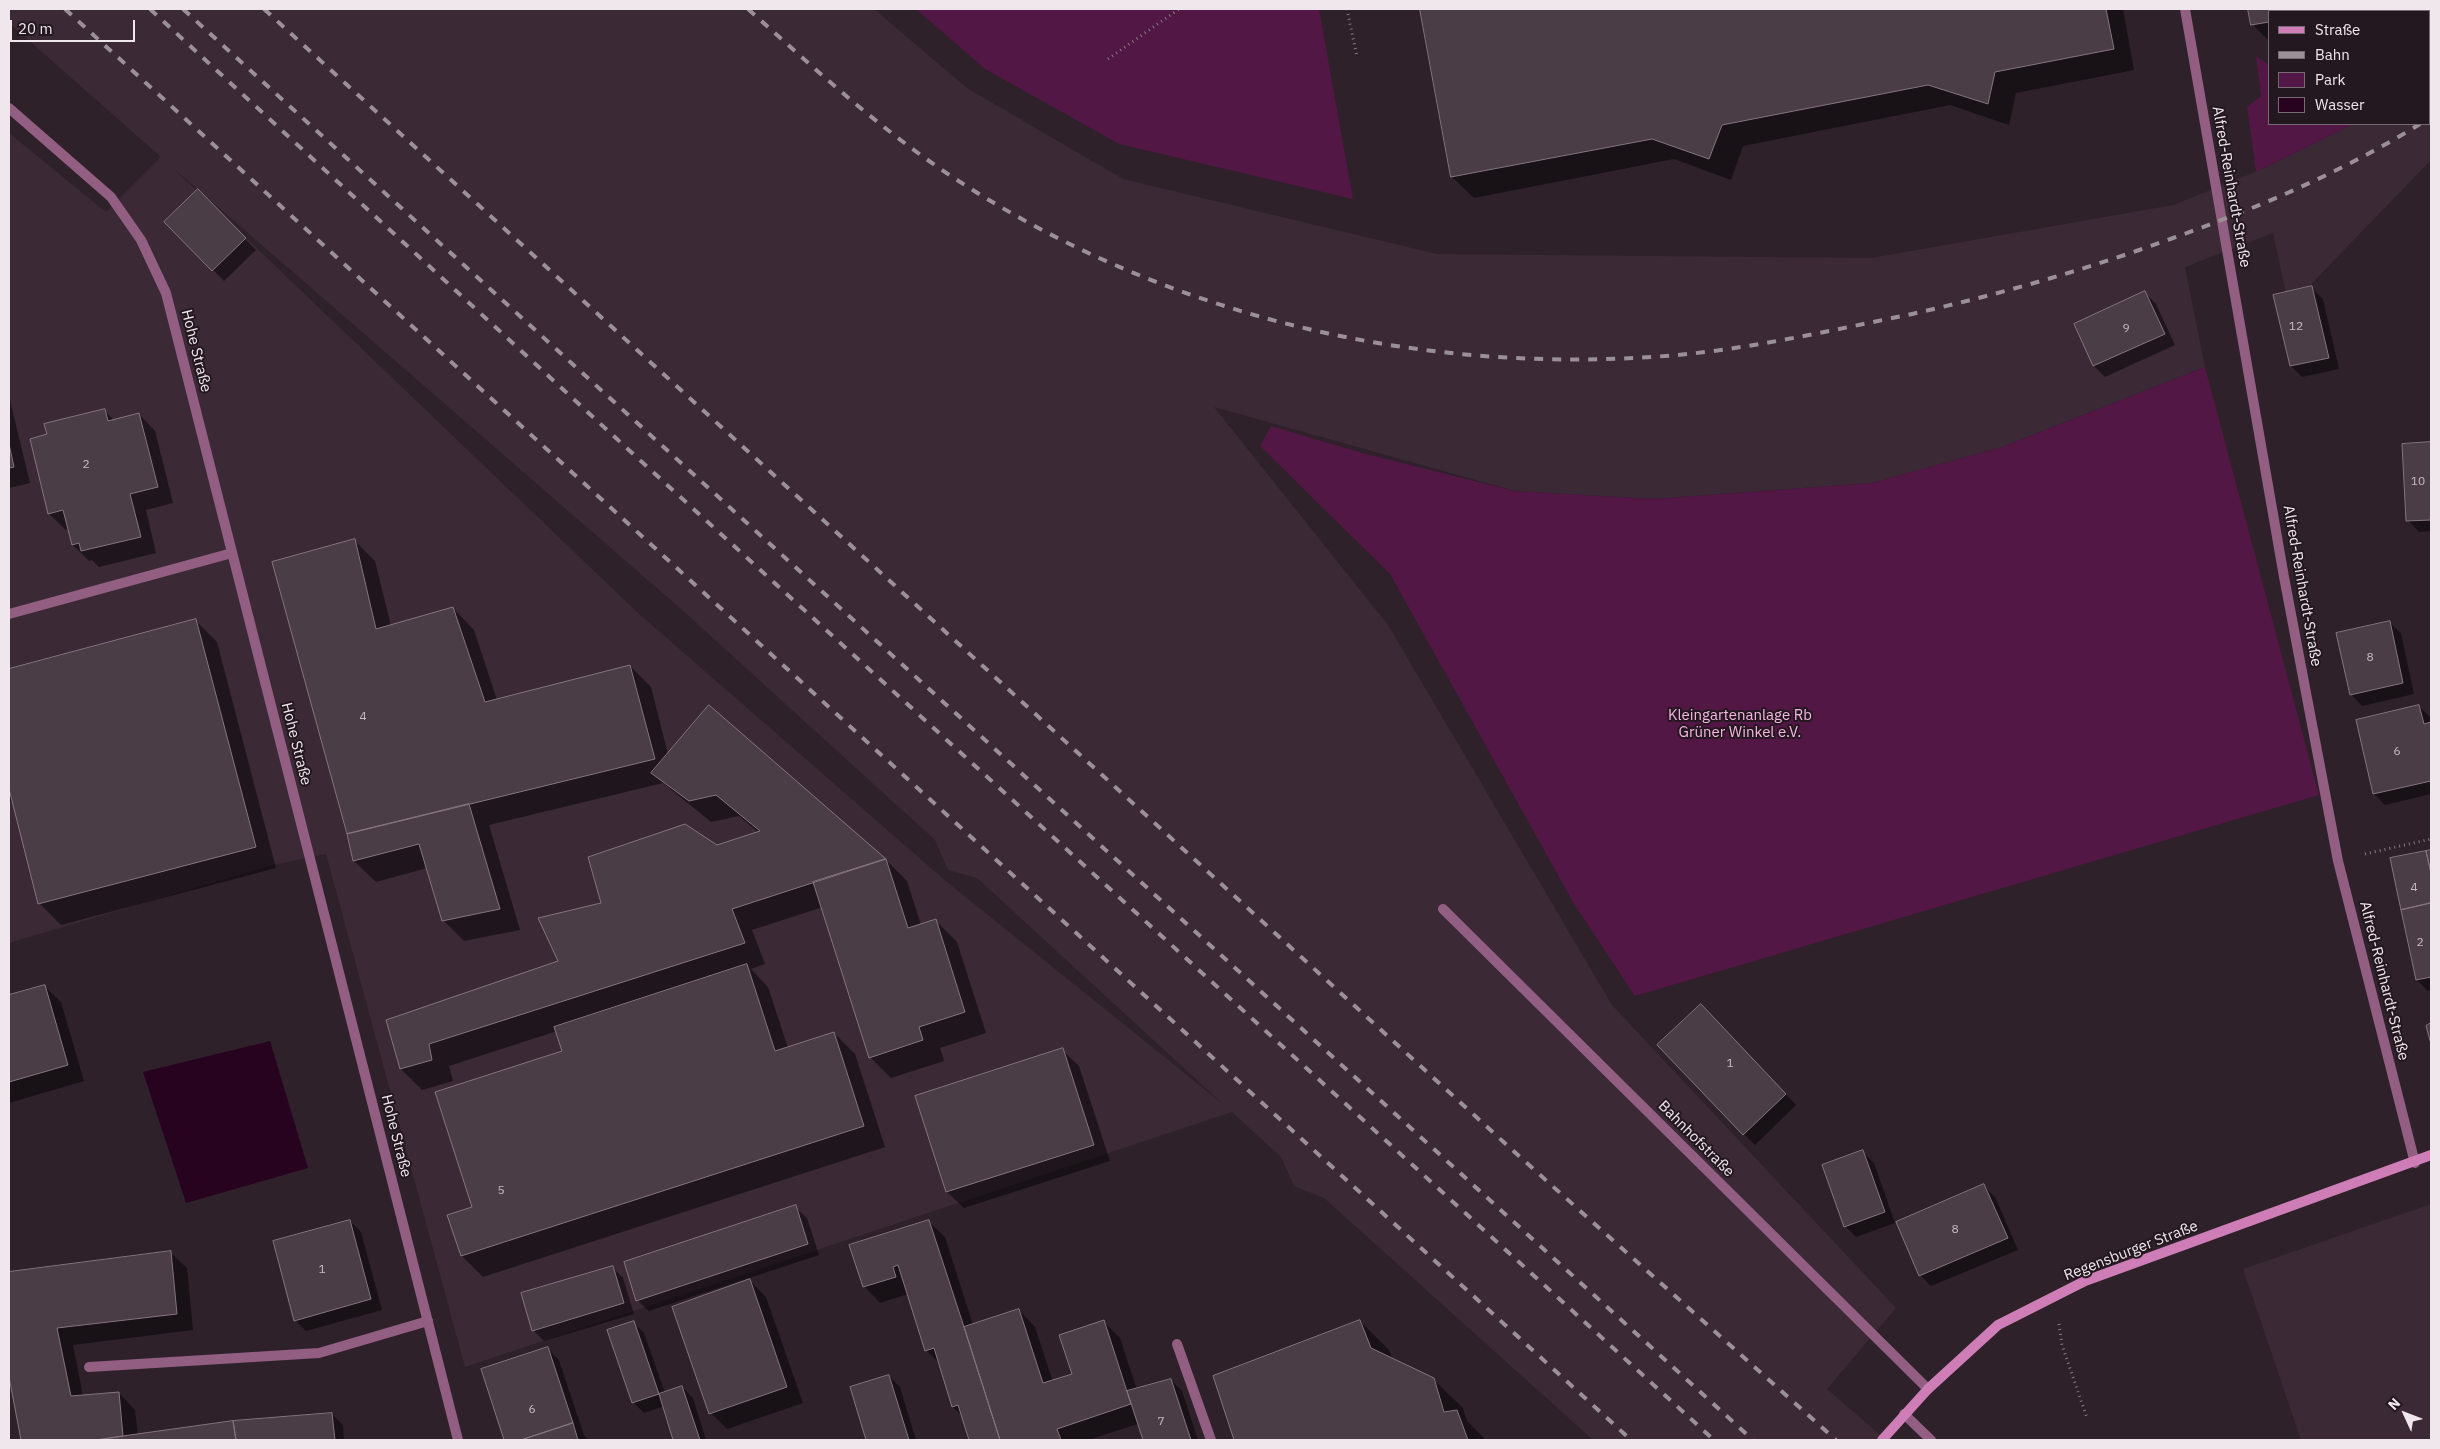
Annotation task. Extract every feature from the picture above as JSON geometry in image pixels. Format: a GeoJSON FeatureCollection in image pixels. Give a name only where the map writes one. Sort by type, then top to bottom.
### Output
{"type":"FeatureCollection","features":[{"type":"Feature","properties":{"kind":"main road","name":"Regensburger Straße"},"geometry":{"type":"LineString","coordinates":[[1882,1440],[1928,1389],[1998,1325],[2085,1281],[2415,1163],[2431,1155]]}},
{"type":"Feature","properties":{"kind":"street","name":"Alfred-Reinhardt-Straße"},"geometry":{"type":"LineString","coordinates":[[2185,9],[2284,577],[2338,861],[2415,1163]]}},
{"type":"Feature","properties":{"kind":"street","name":"Hohe Straße"},"geometry":{"type":"LineString","coordinates":[[9,108],[111,197],[141,240],[166,293],[458,1440]]}},
{"type":"Feature","properties":{"kind":"street"},"geometry":{"type":"LineString","coordinates":[[9,614],[232,553]]}},
{"type":"Feature","properties":{"kind":"street","name":"Bahnhofstraße"},"geometry":{"type":"LineString","coordinates":[[1443,909],[1928,1389]]}},
{"type":"Feature","properties":{"kind":"street"},"geometry":{"type":"LineString","coordinates":[[89,1367],[319,1352],[428,1321]]}},
{"type":"Feature","properties":{"kind":"street"},"geometry":{"type":"LineString","coordinates":[[1177,1344],[1211,1440]]}},
{"type":"Feature","properties":{"kind":"street"},"geometry":{"type":"LineString","coordinates":[[1904,1414],[1932,1440]]}},
{"type":"Feature","properties":{"kind":"path"},"geometry":{"type":"LineString","coordinates":[[1108,59],[1179,9]]}},
{"type":"Feature","properties":{"kind":"path"},"geometry":{"type":"LineString","coordinates":[[1347,9],[1357,58]]}},
{"type":"Feature","properties":{"kind":"path"},"geometry":{"type":"LineString","coordinates":[[2338,861],[2431,839]]}},
{"type":"Feature","properties":{"kind":"path"},"geometry":{"type":"LineString","coordinates":[[2062,1345],[2087,1418]]}},
{"type":"Feature","properties":{"kind":"shaded area"},"geometry":{"type":"Polygon","coordinates":[[[9,9],[874,9],[967,88],[1123,179],[1437,254],[1871,258],[2173,205],[2260,170],[2351,125],[2430,125],[2431,77],[2431,160],[2289,307],[2273,233],[2185,267],[2205,367],[2002,447],[1872,483],[1653,499],[1515,491],[1214,407],[1388,625],[1612,1005],[1896,1308],[1827,1389],[1886,1440],[1593,1440],[1324,1198],[1294,1186],[1281,1157],[1232,1112],[465,1367],[326,854],[269,866],[9,943],[9,133],[106,212],[161,157],[9,23],[9,9]],[[172,167],[637,612],[947,882],[1223,1104],[977,878],[948,870],[935,840],[681,609],[172,167]]]}},
{"type":"Feature","properties":{"kind":"shaded area"},"geometry":{"type":"Polygon","coordinates":[[[2431,1204],[2431,1440],[2301,1440],[2243,1269],[2431,1204]]]}},
{"type":"Feature","properties":{"kind":"green space"},"geometry":{"type":"Polygon","coordinates":[[[916,9],[1319,9],[1353,199],[1119,144],[985,69],[916,9]]]}},
{"type":"Feature","properties":{"kind":"green space"},"geometry":{"type":"Polygon","coordinates":[[[2256,56],[2268,64],[2268,125],[2351,125],[2256,172],[2247,107],[2261,96],[2256,56]]]}},
{"type":"Feature","properties":{"kind":"green space","name":"Kleingartenanlage Rb Grüner Winkel e.V."},"geometry":{"type":"Polygon","coordinates":[[[2205,367],[2319,795],[1635,996],[1573,902],[1390,574],[1260,446],[1271,426],[1366,454],[1515,491],[1653,499],[1872,483],[2002,447],[2205,367]]]}},
{"type":"Feature","properties":{"kind":"water"},"geometry":{"type":"Polygon","coordinates":[[[270,1041],[308,1168],[186,1203],[143,1072],[270,1041]]]}},
{"type":"Feature","properties":{"kind":"building"},"geometry":{"type":"Polygon","coordinates":[[[1420,9],[2106,9],[2114,49],[1995,72],[1988,104],[1928,85],[1722,125],[1709,159],[1652,139],[1451,177],[1420,9]]]}},
{"type":"Feature","properties":{"kind":"building"},"geometry":{"type":"Polygon","coordinates":[[[2248,9],[2362,9],[2268,10],[2268,22],[2251,25],[2248,9]]]}},
{"type":"Feature","properties":{"kind":"building"},"geometry":{"type":"Polygon","coordinates":[[[198,189],[246,238],[212,271],[164,222],[198,189]]]}},
{"type":"Feature","properties":{"kind":"building"},"geometry":{"type":"Polygon","coordinates":[[[2312,286],[2329,358],[2290,366],[2273,295],[2312,286]]]}},
{"type":"Feature","properties":{"kind":"building"},"geometry":{"type":"Polygon","coordinates":[[[2145,291],[2165,334],[2093,366],[2074,324],[2145,291]]]}},
{"type":"Feature","properties":{"kind":"building"},"geometry":{"type":"Polygon","coordinates":[[[105,409],[108,421],[139,413],[158,487],[130,494],[141,537],[81,551],[79,543],[72,545],[63,510],[48,514],[30,439],[47,434],[44,424],[105,409]]]}},
{"type":"Feature","properties":{"kind":"building"},"geometry":{"type":"Polygon","coordinates":[[[2431,442],[2431,520],[2406,521],[2402,444],[2431,442]]]}},
{"type":"Feature","properties":{"kind":"building"},"geometry":{"type":"Polygon","coordinates":[[[9,444],[14,467],[9,468],[9,444]]]}},
{"type":"Feature","properties":{"kind":"building"},"geometry":{"type":"Polygon","coordinates":[[[355,539],[376,629],[453,607],[485,702],[630,665],[655,759],[347,834],[272,562],[355,539]]]}},
{"type":"Feature","properties":{"kind":"building"},"geometry":{"type":"Polygon","coordinates":[[[196,619],[256,847],[38,904],[9,789],[9,669],[196,619]]]}},
{"type":"Feature","properties":{"kind":"building"},"geometry":{"type":"Polygon","coordinates":[[[2390,621],[2403,683],[2350,695],[2336,633],[2390,621]]]}},
{"type":"Feature","properties":{"kind":"building"},"geometry":{"type":"Polygon","coordinates":[[[709,705],[886,859],[732,909],[745,943],[429,1044],[432,1060],[400,1069],[386,1020],[558,961],[538,918],[601,903],[588,857],[685,824],[717,845],[760,831],[716,795],[689,801],[651,773],[709,705]]]}},
{"type":"Feature","properties":{"kind":"building"},"geometry":{"type":"Polygon","coordinates":[[[2419,705],[2424,724],[2431,722],[2431,781],[2373,794],[2356,720],[2419,705]]]}},
{"type":"Feature","properties":{"kind":"building"},"geometry":{"type":"Polygon","coordinates":[[[469,804],[500,909],[442,921],[419,844],[353,861],[347,834],[469,804]]]}},
{"type":"Feature","properties":{"kind":"building"},"geometry":{"type":"Polygon","coordinates":[[[2431,850],[2431,873],[2426,851],[2431,850]]]}},
{"type":"Feature","properties":{"kind":"building"},"geometry":{"type":"Polygon","coordinates":[[[2426,851],[2431,873],[2431,903],[2401,910],[2390,858],[2426,851]]]}},
{"type":"Feature","properties":{"kind":"building"},"geometry":{"type":"Polygon","coordinates":[[[886,859],[908,928],[936,919],[965,1012],[919,1027],[923,1040],[869,1058],[813,882],[886,859]]]}},
{"type":"Feature","properties":{"kind":"building"},"geometry":{"type":"Polygon","coordinates":[[[2431,903],[2431,977],[2416,980],[2401,910],[2431,903]]]}},
{"type":"Feature","properties":{"kind":"building"},"geometry":{"type":"Polygon","coordinates":[[[747,964],[775,1051],[834,1032],[864,1126],[461,1256],[447,1215],[472,1207],[435,1092],[562,1051],[554,1027],[747,964]]]}},
{"type":"Feature","properties":{"kind":"building"},"geometry":{"type":"Polygon","coordinates":[[[45,985],[68,1065],[9,1082],[9,995],[45,985]]]}},
{"type":"Feature","properties":{"kind":"building"},"geometry":{"type":"Polygon","coordinates":[[[1701,1004],[1786,1094],[1743,1135],[1657,1045],[1701,1004]]]}},
{"type":"Feature","properties":{"kind":"building"},"geometry":{"type":"Polygon","coordinates":[[[2431,1023],[2431,1044],[2426,1026],[2431,1023]]]}},
{"type":"Feature","properties":{"kind":"building"},"geometry":{"type":"Polygon","coordinates":[[[1063,1048],[1094,1145],[946,1192],[915,1096],[1063,1048]]]}},
{"type":"Feature","properties":{"kind":"building"},"geometry":{"type":"Polygon","coordinates":[[[1863,1150],[1885,1212],[1844,1227],[1822,1165],[1863,1150]]]}},
{"type":"Feature","properties":{"kind":"building"},"geometry":{"type":"Polygon","coordinates":[[[1984,1184],[2008,1238],[1919,1276],[1896,1222],[1984,1184]]]}},
{"type":"Feature","properties":{"kind":"building"},"geometry":{"type":"Polygon","coordinates":[[[796,1205],[808,1244],[636,1301],[624,1262],[796,1205]]]}},
{"type":"Feature","properties":{"kind":"building"},"geometry":{"type":"Polygon","coordinates":[[[350,1220],[371,1299],[294,1321],[273,1241],[350,1220]]]}},
{"type":"Feature","properties":{"kind":"building"},"geometry":{"type":"Polygon","coordinates":[[[929,1220],[1000,1440],[969,1440],[958,1405],[952,1407],[934,1348],[925,1351],[898,1265],[893,1267],[896,1277],[863,1287],[849,1245],[929,1220]]]}},
{"type":"Feature","properties":{"kind":"building"},"geometry":{"type":"Polygon","coordinates":[[[171,1251],[177,1314],[57,1328],[71,1396],[119,1392],[123,1436],[95,1440],[21,1440],[9,1377],[9,1272],[171,1251]]]}},
{"type":"Feature","properties":{"kind":"building"},"geometry":{"type":"Polygon","coordinates":[[[613,1266],[624,1303],[532,1331],[521,1293],[613,1266]]]}},
{"type":"Feature","properties":{"kind":"building"},"geometry":{"type":"Polygon","coordinates":[[[750,1279],[787,1387],[709,1414],[672,1307],[750,1279]]]}},
{"type":"Feature","properties":{"kind":"building"},"geometry":{"type":"Polygon","coordinates":[[[1019,1309],[1043,1383],[1072,1374],[1059,1335],[1104,1320],[1131,1404],[1057,1429],[1061,1440],[1000,1440],[964,1327],[1019,1309]]]}},
{"type":"Feature","properties":{"kind":"building"},"geometry":{"type":"Polygon","coordinates":[[[1360,1320],[1371,1348],[1434,1378],[1444,1412],[1457,1410],[1468,1440],[1234,1440],[1213,1376],[1360,1320]]]}},
{"type":"Feature","properties":{"kind":"building"},"geometry":{"type":"Polygon","coordinates":[[[634,1321],[659,1394],[632,1403],[607,1330],[634,1321]]]}},
{"type":"Feature","properties":{"kind":"building"},"geometry":{"type":"Polygon","coordinates":[[[548,1347],[573,1423],[521,1440],[504,1440],[481,1369],[548,1347]]]}},
{"type":"Feature","properties":{"kind":"building"},"geometry":{"type":"Polygon","coordinates":[[[889,1375],[909,1440],[866,1440],[850,1387],[889,1375]]]}},
{"type":"Feature","properties":{"kind":"building"},"geometry":{"type":"Polygon","coordinates":[[[1171,1379],[1191,1440],[1143,1440],[1127,1391],[1171,1379]]]}},
{"type":"Feature","properties":{"kind":"building"},"geometry":{"type":"Polygon","coordinates":[[[682,1386],[700,1440],[673,1440],[659,1394],[682,1386]]]}},
{"type":"Feature","properties":{"kind":"building"},"geometry":{"type":"Polygon","coordinates":[[[332,1413],[335,1440],[236,1440],[233,1421],[332,1413]]]}},
{"type":"Feature","properties":{"kind":"building"},"geometry":{"type":"Polygon","coordinates":[[[233,1421],[236,1440],[99,1440],[123,1436],[233,1421]]]}},
{"type":"Feature","properties":{"kind":"building"},"geometry":{"type":"Polygon","coordinates":[[[573,1423],[578,1440],[521,1440],[573,1423]]]}},
{"type":"Feature","properties":{"kind":"railway"},"geometry":{"type":"LineString","coordinates":[[65,9],[1631,1440]]}},
{"type":"Feature","properties":{"kind":"railway"},"geometry":{"type":"LineString","coordinates":[[150,9],[631,452],[1714,1440]]}},
{"type":"Feature","properties":{"kind":"railway"},"geometry":{"type":"LineString","coordinates":[[183,9],[1753,1440]]}},
{"type":"Feature","properties":{"kind":"railway"},"geometry":{"type":"LineString","coordinates":[[264,9],[1520,1157],[1836,1440]]}},
{"type":"Feature","properties":{"kind":"railway"},"geometry":{"type":"LineString","coordinates":[[748,9],[871,117],[951,176],[1034,226],[1121,268],[1211,302],[1304,328],[1399,346],[1495,357],[1591,359],[1716,351],[1828,331],[1978,298],[2109,260],[2237,214],[2331,173],[2418,125]]}}]}
